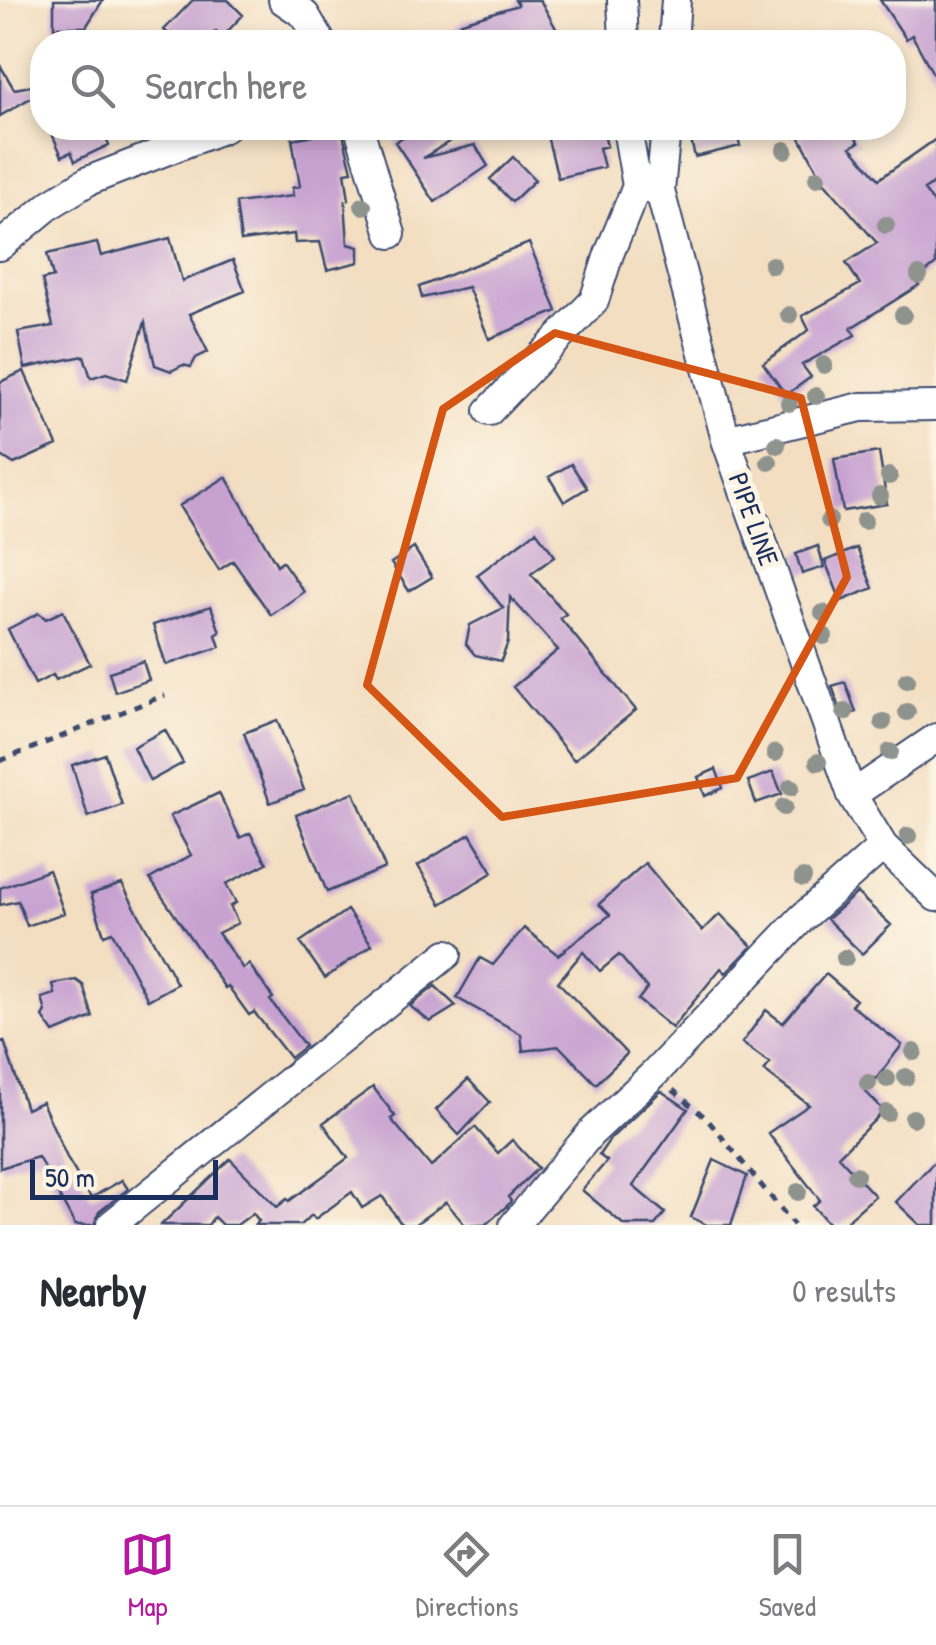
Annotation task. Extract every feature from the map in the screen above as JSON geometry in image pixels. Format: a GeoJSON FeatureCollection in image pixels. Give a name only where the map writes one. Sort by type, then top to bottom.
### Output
{"type":"FeatureCollection","features":[{"type":"Feature","properties":{"kind":"street"},"geometry":{"type":"LineString","coordinates":[[283,0],[305,15],[314,30]]}},
{"type":"Feature","properties":{"kind":"street"},"geometry":{"type":"LineString","coordinates":[[622,0],[623,30]]}},
{"type":"Feature","properties":{"kind":"street"},"geometry":{"type":"LineString","coordinates":[[673,30],[676,0]]}},
{"type":"Feature","properties":{"kind":"street"},"geometry":{"type":"LineString","coordinates":[[0,246],[51,204],[88,182],[194,140]]}},
{"type":"Feature","properties":{"kind":"street"},"geometry":{"type":"LineString","coordinates":[[363,140],[391,234]]}},
{"type":"Feature","properties":{"kind":"street","name":"PIPE LINE"},"geometry":{"type":"LineString","coordinates":[[631,140],[726,440],[852,795],[882,846],[936,897]]}},
{"type":"Feature","properties":{"kind":"street"},"geometry":{"type":"LineString","coordinates":[[490,411],[594,301],[609,254],[648,188],[662,140]]}},
{"type":"Feature","properties":{"kind":"street"},"geometry":{"type":"LineString","coordinates":[[726,440],[861,407],[936,406]]}},
{"type":"Feature","properties":{"kind":"street"},"geometry":{"type":"LineString","coordinates":[[852,795],[936,738]]}},
{"type":"Feature","properties":{"kind":"street"},"geometry":{"type":"LineString","coordinates":[[514,1225],[591,1133],[655,1073],[802,918],[882,846]]}},
{"type":"Feature","properties":{"kind":"street"},"geometry":{"type":"LineString","coordinates":[[111,1225],[447,954]]}},
{"type":"Feature","properties":{"kind":"path"},"geometry":{"type":"LineString","coordinates":[[0,760],[165,694]]}},
{"type":"Feature","properties":{"kind":"path"},"geometry":{"type":"LineString","coordinates":[[655,1073],[706,1119],[794,1225]]}},
{"type":"Feature","properties":{"kind":"highlighted area"},"geometry":{"type":"Polygon","coordinates":[[[555,333],[801,398],[847,577],[737,778],[502,817],[367,685],[443,409],[555,333]]]}},
{"type":"Feature","properties":{"kind":"building"},"geometry":{"type":"Polygon","coordinates":[[[54,0],[103,0],[86,27],[54,27],[54,0]]]}},
{"type":"Feature","properties":{"kind":"building"},"geometry":{"type":"Polygon","coordinates":[[[193,0],[228,0],[243,15],[229,30],[164,30],[193,0]]]}},
{"type":"Feature","properties":{"kind":"building"},"geometry":{"type":"Polygon","coordinates":[[[515,0],[540,0],[557,30],[454,30],[462,22],[518,5],[515,0]]]}},
{"type":"Feature","properties":{"kind":"building"},"geometry":{"type":"Polygon","coordinates":[[[880,0],[936,0],[936,79],[912,35],[906,39],[906,30],[900,30],[880,0]]]}},
{"type":"Feature","properties":{"kind":"building"},"geometry":{"type":"Polygon","coordinates":[[[0,65],[14,89],[30,86],[30,98],[0,116],[0,65]]]}},
{"type":"Feature","properties":{"kind":"building"},"geometry":{"type":"Polygon","coordinates":[[[936,139],[936,182],[924,190],[936,206],[936,264],[916,280],[919,285],[851,328],[855,335],[802,365],[811,377],[786,395],[763,363],[809,330],[802,316],[860,284],[846,263],[877,243],[824,182],[801,140],[858,140],[851,147],[879,179],[936,139]]]}},
{"type":"Feature","properties":{"kind":"building"},"geometry":{"type":"Polygon","coordinates":[[[55,140],[107,140],[109,145],[75,161],[71,152],[62,156],[55,140]]]}},
{"type":"Feature","properties":{"kind":"building"},"geometry":{"type":"Polygon","coordinates":[[[292,140],[344,140],[352,171],[345,172],[348,244],[359,247],[359,262],[327,270],[320,242],[295,243],[294,234],[241,241],[236,203],[293,196],[292,188],[300,186],[292,140]]]}},
{"type":"Feature","properties":{"kind":"building"},"geometry":{"type":"Polygon","coordinates":[[[452,140],[423,158],[475,145],[488,166],[435,202],[395,142],[452,140]]]}},
{"type":"Feature","properties":{"kind":"building"},"geometry":{"type":"Polygon","coordinates":[[[548,140],[605,140],[607,146],[599,148],[604,167],[558,178],[548,140]]]}},
{"type":"Feature","properties":{"kind":"building"},"geometry":{"type":"Polygon","coordinates":[[[691,140],[738,140],[740,146],[695,157],[691,140]]]}},
{"type":"Feature","properties":{"kind":"building"},"geometry":{"type":"Polygon","coordinates":[[[513,157],[535,180],[512,202],[490,179],[513,157]]]}},
{"type":"Feature","properties":{"kind":"building"},"geometry":{"type":"Polygon","coordinates":[[[170,238],[182,281],[233,260],[245,291],[189,314],[208,352],[196,358],[191,367],[183,365],[171,371],[155,365],[145,322],[127,380],[106,373],[91,378],[84,356],[25,368],[18,332],[53,326],[42,280],[53,277],[47,254],[97,243],[101,256],[170,238]]]}},
{"type":"Feature","properties":{"kind":"building"},"geometry":{"type":"Polygon","coordinates":[[[529,243],[557,311],[489,339],[468,287],[422,298],[419,287],[529,243]]]}},
{"type":"Feature","properties":{"kind":"building"},"geometry":{"type":"Polygon","coordinates":[[[24,371],[57,445],[14,464],[0,455],[0,382],[24,371]]]}},
{"type":"Feature","properties":{"kind":"building"},"geometry":{"type":"Polygon","coordinates":[[[879,452],[887,504],[843,511],[834,459],[879,452]]]}},
{"type":"Feature","properties":{"kind":"building"},"geometry":{"type":"Polygon","coordinates":[[[571,464],[587,488],[564,502],[549,477],[571,464]]]}},
{"type":"Feature","properties":{"kind":"building"},"geometry":{"type":"Polygon","coordinates":[[[226,477],[277,565],[282,561],[304,592],[271,615],[233,561],[219,570],[179,506],[226,477]]]}},
{"type":"Feature","properties":{"kind":"building"},"geometry":{"type":"Polygon","coordinates":[[[536,531],[555,556],[531,574],[566,614],[560,618],[636,710],[574,760],[513,687],[558,650],[510,597],[508,642],[501,661],[475,655],[466,644],[470,625],[503,608],[477,575],[536,531]]]}},
{"type":"Feature","properties":{"kind":"building"},"geometry":{"type":"Polygon","coordinates":[[[818,546],[824,567],[802,574],[796,554],[818,546]]]}},
{"type":"Feature","properties":{"kind":"building"},"geometry":{"type":"Polygon","coordinates":[[[414,548],[432,577],[409,591],[391,563],[414,548]]]}},
{"type":"Feature","properties":{"kind":"building"},"geometry":{"type":"Polygon","coordinates":[[[857,548],[873,588],[841,601],[825,561],[857,548]]]}},
{"type":"Feature","properties":{"kind":"building"},"geometry":{"type":"Polygon","coordinates":[[[211,606],[220,632],[216,635],[220,647],[166,665],[153,625],[211,606]]]}},
{"type":"Feature","properties":{"kind":"building"},"geometry":{"type":"Polygon","coordinates":[[[63,611],[90,664],[56,680],[53,675],[35,684],[8,629],[39,613],[46,619],[63,611]]]}},
{"type":"Feature","properties":{"kind":"building"},"geometry":{"type":"Polygon","coordinates":[[[143,661],[149,680],[115,692],[109,672],[143,661]]]}},
{"type":"Feature","properties":{"kind":"building"},"geometry":{"type":"Polygon","coordinates":[[[845,682],[856,712],[843,717],[832,686],[845,682]]]}},
{"type":"Feature","properties":{"kind":"building"},"geometry":{"type":"Polygon","coordinates":[[[277,720],[304,790],[270,803],[244,733],[277,720]]]}},
{"type":"Feature","properties":{"kind":"building"},"geometry":{"type":"Polygon","coordinates":[[[165,730],[183,763],[150,781],[133,747],[165,730]]]}},
{"type":"Feature","properties":{"kind":"building"},"geometry":{"type":"Polygon","coordinates":[[[105,754],[122,805],[88,817],[72,765],[105,754]]]}},
{"type":"Feature","properties":{"kind":"building"},"geometry":{"type":"Polygon","coordinates":[[[716,769],[723,788],[705,796],[698,777],[716,769]]]}},
{"type":"Feature","properties":{"kind":"building"},"geometry":{"type":"Polygon","coordinates":[[[773,772],[782,794],[756,803],[748,781],[773,772]]]}},
{"type":"Feature","properties":{"kind":"building"},"geometry":{"type":"Polygon","coordinates":[[[354,792],[385,868],[327,892],[296,815],[354,792]]]}},
{"type":"Feature","properties":{"kind":"building"},"geometry":{"type":"Polygon","coordinates":[[[219,793],[240,838],[250,833],[267,863],[226,884],[236,903],[230,906],[238,923],[218,933],[243,969],[249,964],[305,1046],[290,1058],[254,1012],[249,1015],[228,986],[225,988],[150,879],[191,855],[170,816],[219,793]]]}},
{"type":"Feature","properties":{"kind":"building"},"geometry":{"type":"Polygon","coordinates":[[[470,834],[493,872],[441,904],[418,866],[470,834]]]}},
{"type":"Feature","properties":{"kind":"building"},"geometry":{"type":"Polygon","coordinates":[[[645,863],[702,931],[720,914],[752,946],[726,973],[721,968],[672,1028],[638,1000],[647,988],[619,955],[600,971],[583,952],[558,982],[627,1054],[596,1084],[559,1046],[523,1051],[521,1034],[457,998],[480,958],[493,965],[524,928],[558,955],[610,915],[599,904],[645,863]]]}},
{"type":"Feature","properties":{"kind":"building"},"geometry":{"type":"Polygon","coordinates":[[[49,870],[64,913],[27,926],[18,901],[0,905],[0,888],[49,870]]]}},
{"type":"Feature","properties":{"kind":"building"},"geometry":{"type":"Polygon","coordinates":[[[122,884],[177,984],[148,1000],[112,932],[104,935],[91,894],[122,884]]]}},
{"type":"Feature","properties":{"kind":"building"},"geometry":{"type":"Polygon","coordinates":[[[857,893],[891,925],[862,954],[827,919],[857,893]]]}},
{"type":"Feature","properties":{"kind":"building"},"geometry":{"type":"Polygon","coordinates":[[[347,910],[372,945],[325,978],[300,942],[347,910]]]}},
{"type":"Feature","properties":{"kind":"building"},"geometry":{"type":"Polygon","coordinates":[[[826,974],[856,1000],[851,1005],[902,1045],[866,1092],[884,1111],[838,1156],[875,1196],[842,1225],[830,1225],[813,1206],[820,1200],[768,1133],[809,1105],[764,1071],[770,1063],[742,1043],[766,1010],[783,1023],[826,974]]]}},
{"type":"Feature","properties":{"kind":"building"},"geometry":{"type":"Polygon","coordinates":[[[76,980],[83,985],[93,1017],[54,1033],[43,1017],[46,1012],[42,998],[55,994],[53,984],[76,980]]]}},
{"type":"Feature","properties":{"kind":"building"},"geometry":{"type":"Polygon","coordinates":[[[435,986],[456,1006],[430,1022],[410,1006],[435,986]]]}},
{"type":"Feature","properties":{"kind":"building"},"geometry":{"type":"Polygon","coordinates":[[[4,1041],[26,1109],[42,1102],[68,1160],[91,1198],[122,1180],[128,1189],[99,1212],[94,1225],[75,1225],[38,1157],[0,1168],[0,1042],[4,1041]]]}},
{"type":"Feature","properties":{"kind":"building"},"geometry":{"type":"Polygon","coordinates":[[[468,1079],[490,1102],[459,1135],[436,1110],[468,1079]]]}},
{"type":"Feature","properties":{"kind":"building"},"geometry":{"type":"Polygon","coordinates":[[[373,1087],[395,1116],[391,1119],[431,1167],[475,1127],[498,1153],[512,1140],[538,1168],[508,1197],[511,1201],[507,1206],[485,1225],[465,1225],[446,1202],[414,1225],[402,1225],[382,1196],[362,1208],[352,1192],[300,1225],[255,1225],[259,1221],[253,1213],[237,1225],[222,1225],[214,1217],[208,1225],[161,1225],[230,1159],[277,1207],[289,1201],[348,1158],[323,1123],[373,1087]]]}},
{"type":"Feature","properties":{"kind":"building"},"geometry":{"type":"Polygon","coordinates":[[[661,1091],[688,1109],[633,1186],[665,1213],[655,1225],[624,1225],[582,1190],[607,1161],[599,1155],[610,1139],[661,1091]]]}},
{"type":"Feature","properties":{"kind":"building"},"geometry":{"type":"Polygon","coordinates":[[[714,1160],[747,1176],[731,1225],[707,1225],[691,1217],[714,1160]]]}},
{"type":"Feature","properties":{"kind":"building"},"geometry":{"type":"Polygon","coordinates":[[[936,1160],[936,1225],[920,1225],[896,1202],[936,1160]]]}}]}
